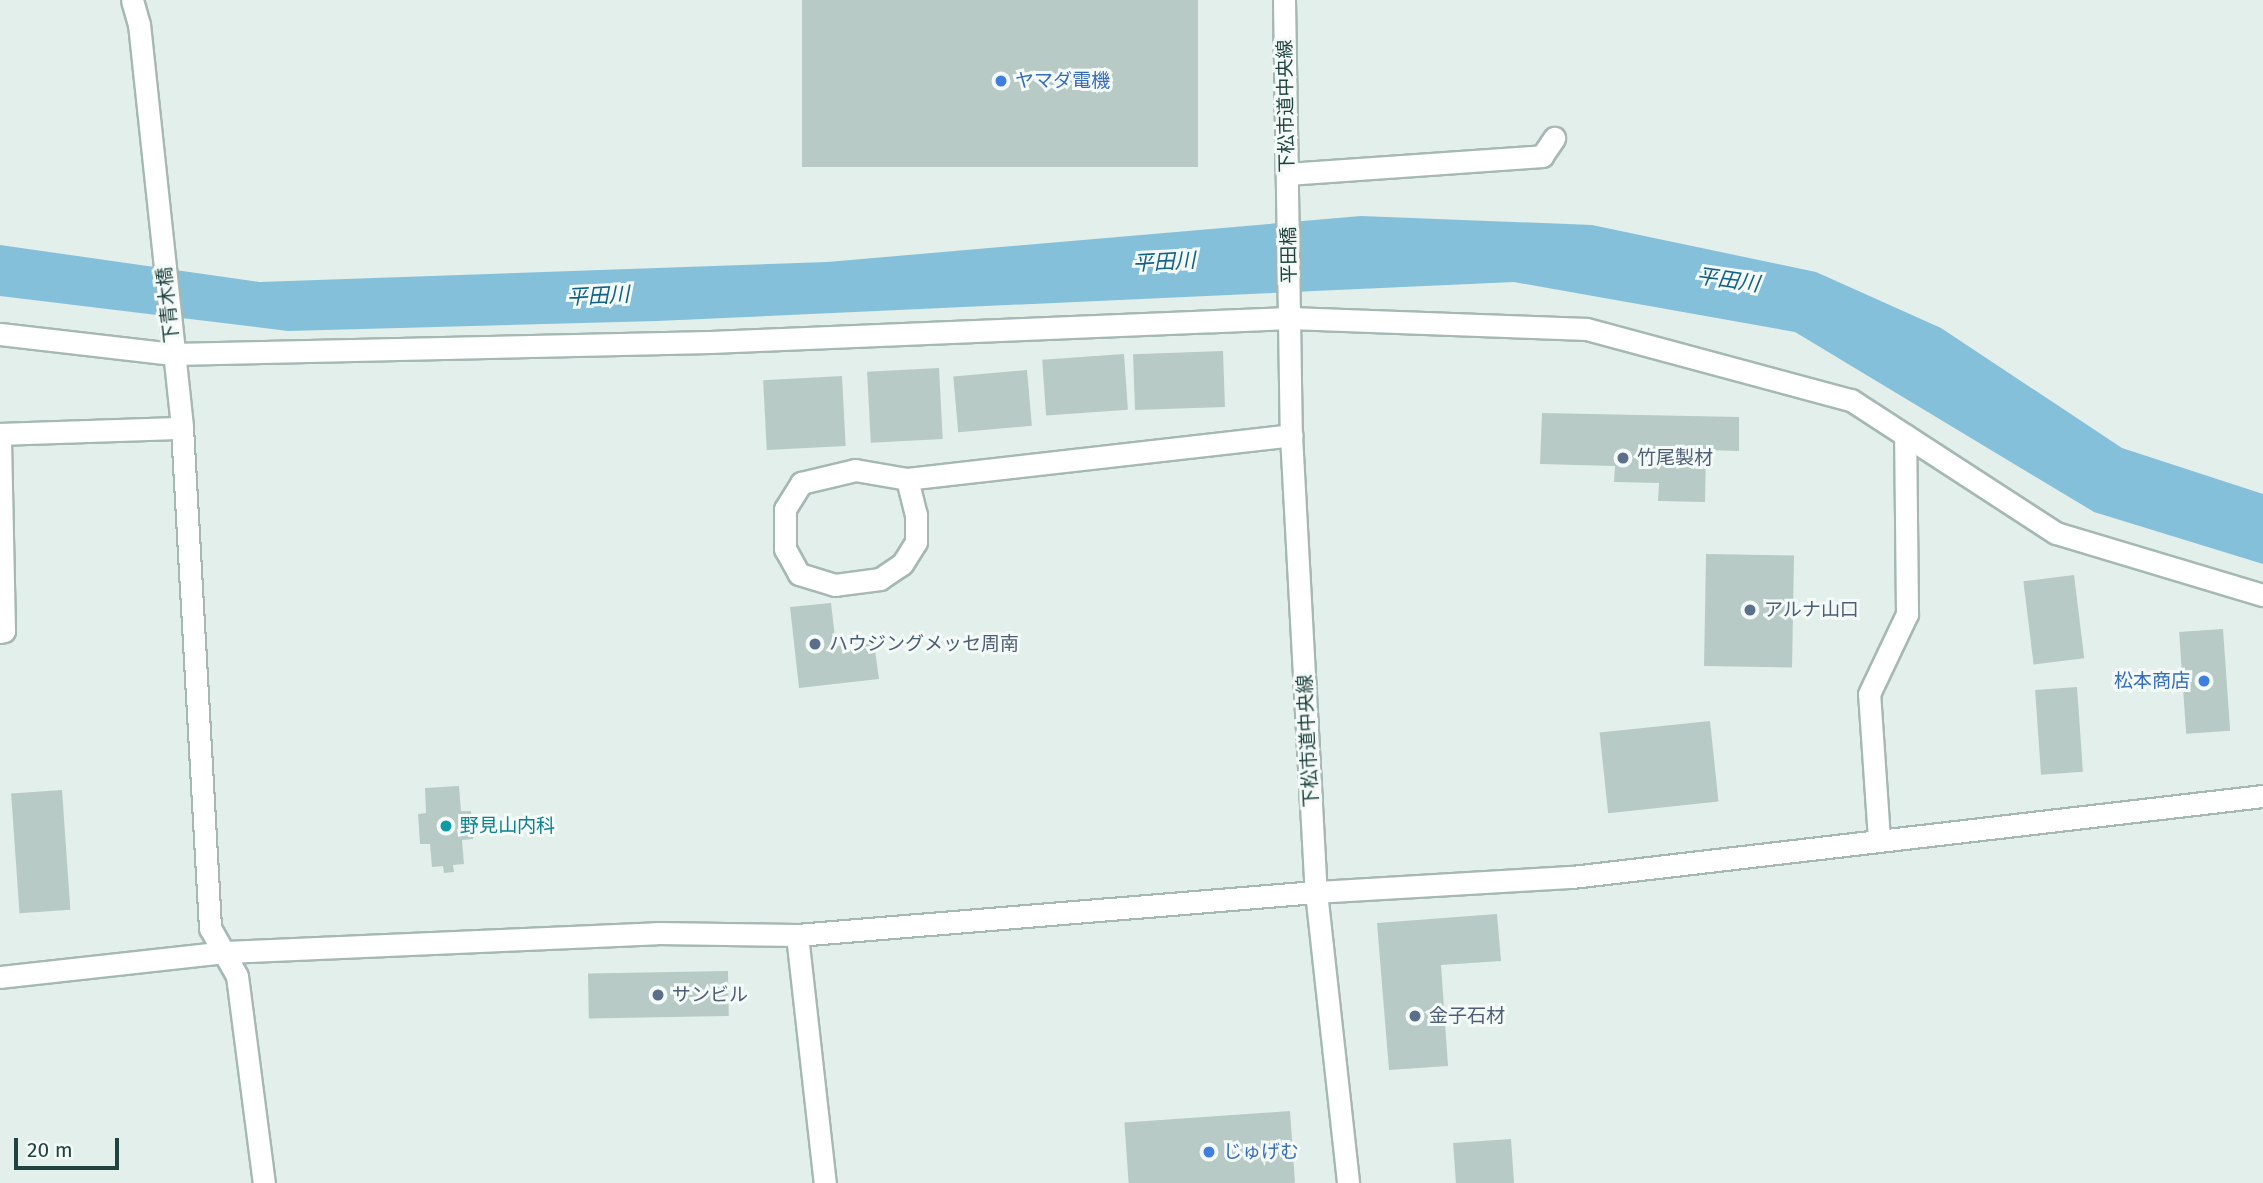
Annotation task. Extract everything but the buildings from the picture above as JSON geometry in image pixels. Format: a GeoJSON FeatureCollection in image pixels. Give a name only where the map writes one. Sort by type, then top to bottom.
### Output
{"type":"FeatureCollection","features":[{"type":"Feature","properties":{"kind":"street","name":"下青木橋"},"geometry":{"type":"LineString","coordinates":[[132,0],[139,24],[181,428],[210,928],[226,952],[237,976],[264,1183]]}},
{"type":"Feature","properties":{"kind":"street","name":"下松市道中央線"},"geometry":{"type":"LineString","coordinates":[[1284,0],[1288,212]]}},
{"type":"Feature","properties":{"kind":"street"},"geometry":{"type":"LineString","coordinates":[[1287,174],[1542,156],[1554,138]]}},
{"type":"Feature","properties":{"kind":"street","name":"平田橋"},"geometry":{"type":"LineString","coordinates":[[1288,212],[1290,308]]}},
{"type":"Feature","properties":{"kind":"street","name":"下松市道中央線"},"geometry":{"type":"LineString","coordinates":[[1290,308],[1291,435],[1317,892],[1348,1183]]}},
{"type":"Feature","properties":{"kind":"street"},"geometry":{"type":"LineString","coordinates":[[0,334],[172,347],[710,342],[1290,308],[1587,329],[1851,400],[2056,533],[2263,595]]}},
{"type":"Feature","properties":{"kind":"street"},"geometry":{"type":"LineString","coordinates":[[0,632],[4,631],[0,434],[181,428]]}},
{"type":"Feature","properties":{"kind":"street"},"geometry":{"type":"LineString","coordinates":[[907,479],[916,514],[916,542],[902,564],[880,579],[835,585],[799,574],[785,549],[785,509],[801,482],[855,470],[907,479],[1291,435]]}},
{"type":"Feature","properties":{"kind":"street"},"geometry":{"type":"LineString","coordinates":[[1879,839],[1869,694],[1908,614],[1905,435]]}},
{"type":"Feature","properties":{"kind":"street"},"geometry":{"type":"LineString","coordinates":[[0,977],[226,952],[656,933],[797,935],[1317,892],[1572,877],[2263,796]]}},
{"type":"Feature","properties":{"kind":"street"},"geometry":{"type":"LineString","coordinates":[[797,935],[825,1183]]}},
{"type":"Feature","properties":{"kind":"water","name":"平田川"},"geometry":{"type":"Polygon","coordinates":[[[1361,216],[1592,225],[1816,272],[1941,328],[2122,448],[2263,494],[2263,564],[2094,512],[1795,332],[1514,282],[657,321],[288,331],[0,296],[0,245],[260,282],[827,262],[1361,216]]]}},
{"type":"Feature","properties":{"kind":"place","name":"ヤマダ電機"},"geometry":{"type":"Point","coordinates":[1001,81]}},
{"type":"Feature","properties":{"kind":"place","name":"竹尾製材"},"geometry":{"type":"Point","coordinates":[1623,458]}},
{"type":"Feature","properties":{"kind":"place","name":"アルナ山口"},"geometry":{"type":"Point","coordinates":[1750,610]}},
{"type":"Feature","properties":{"kind":"place","name":"ハウジングメッセ周南"},"geometry":{"type":"Point","coordinates":[815,644]}},
{"type":"Feature","properties":{"kind":"place","name":"松本商店"},"geometry":{"type":"Point","coordinates":[2204,681]}},
{"type":"Feature","properties":{"kind":"place","name":"野見山内科"},"geometry":{"type":"Point","coordinates":[446,826]}},
{"type":"Feature","properties":{"kind":"place","name":"サンビル"},"geometry":{"type":"Point","coordinates":[658,995]}},
{"type":"Feature","properties":{"kind":"place","name":"金子石材"},"geometry":{"type":"Point","coordinates":[1415,1016]}},
{"type":"Feature","properties":{"kind":"place","name":"じゅげむ"},"geometry":{"type":"Point","coordinates":[1209,1152]}}]}
